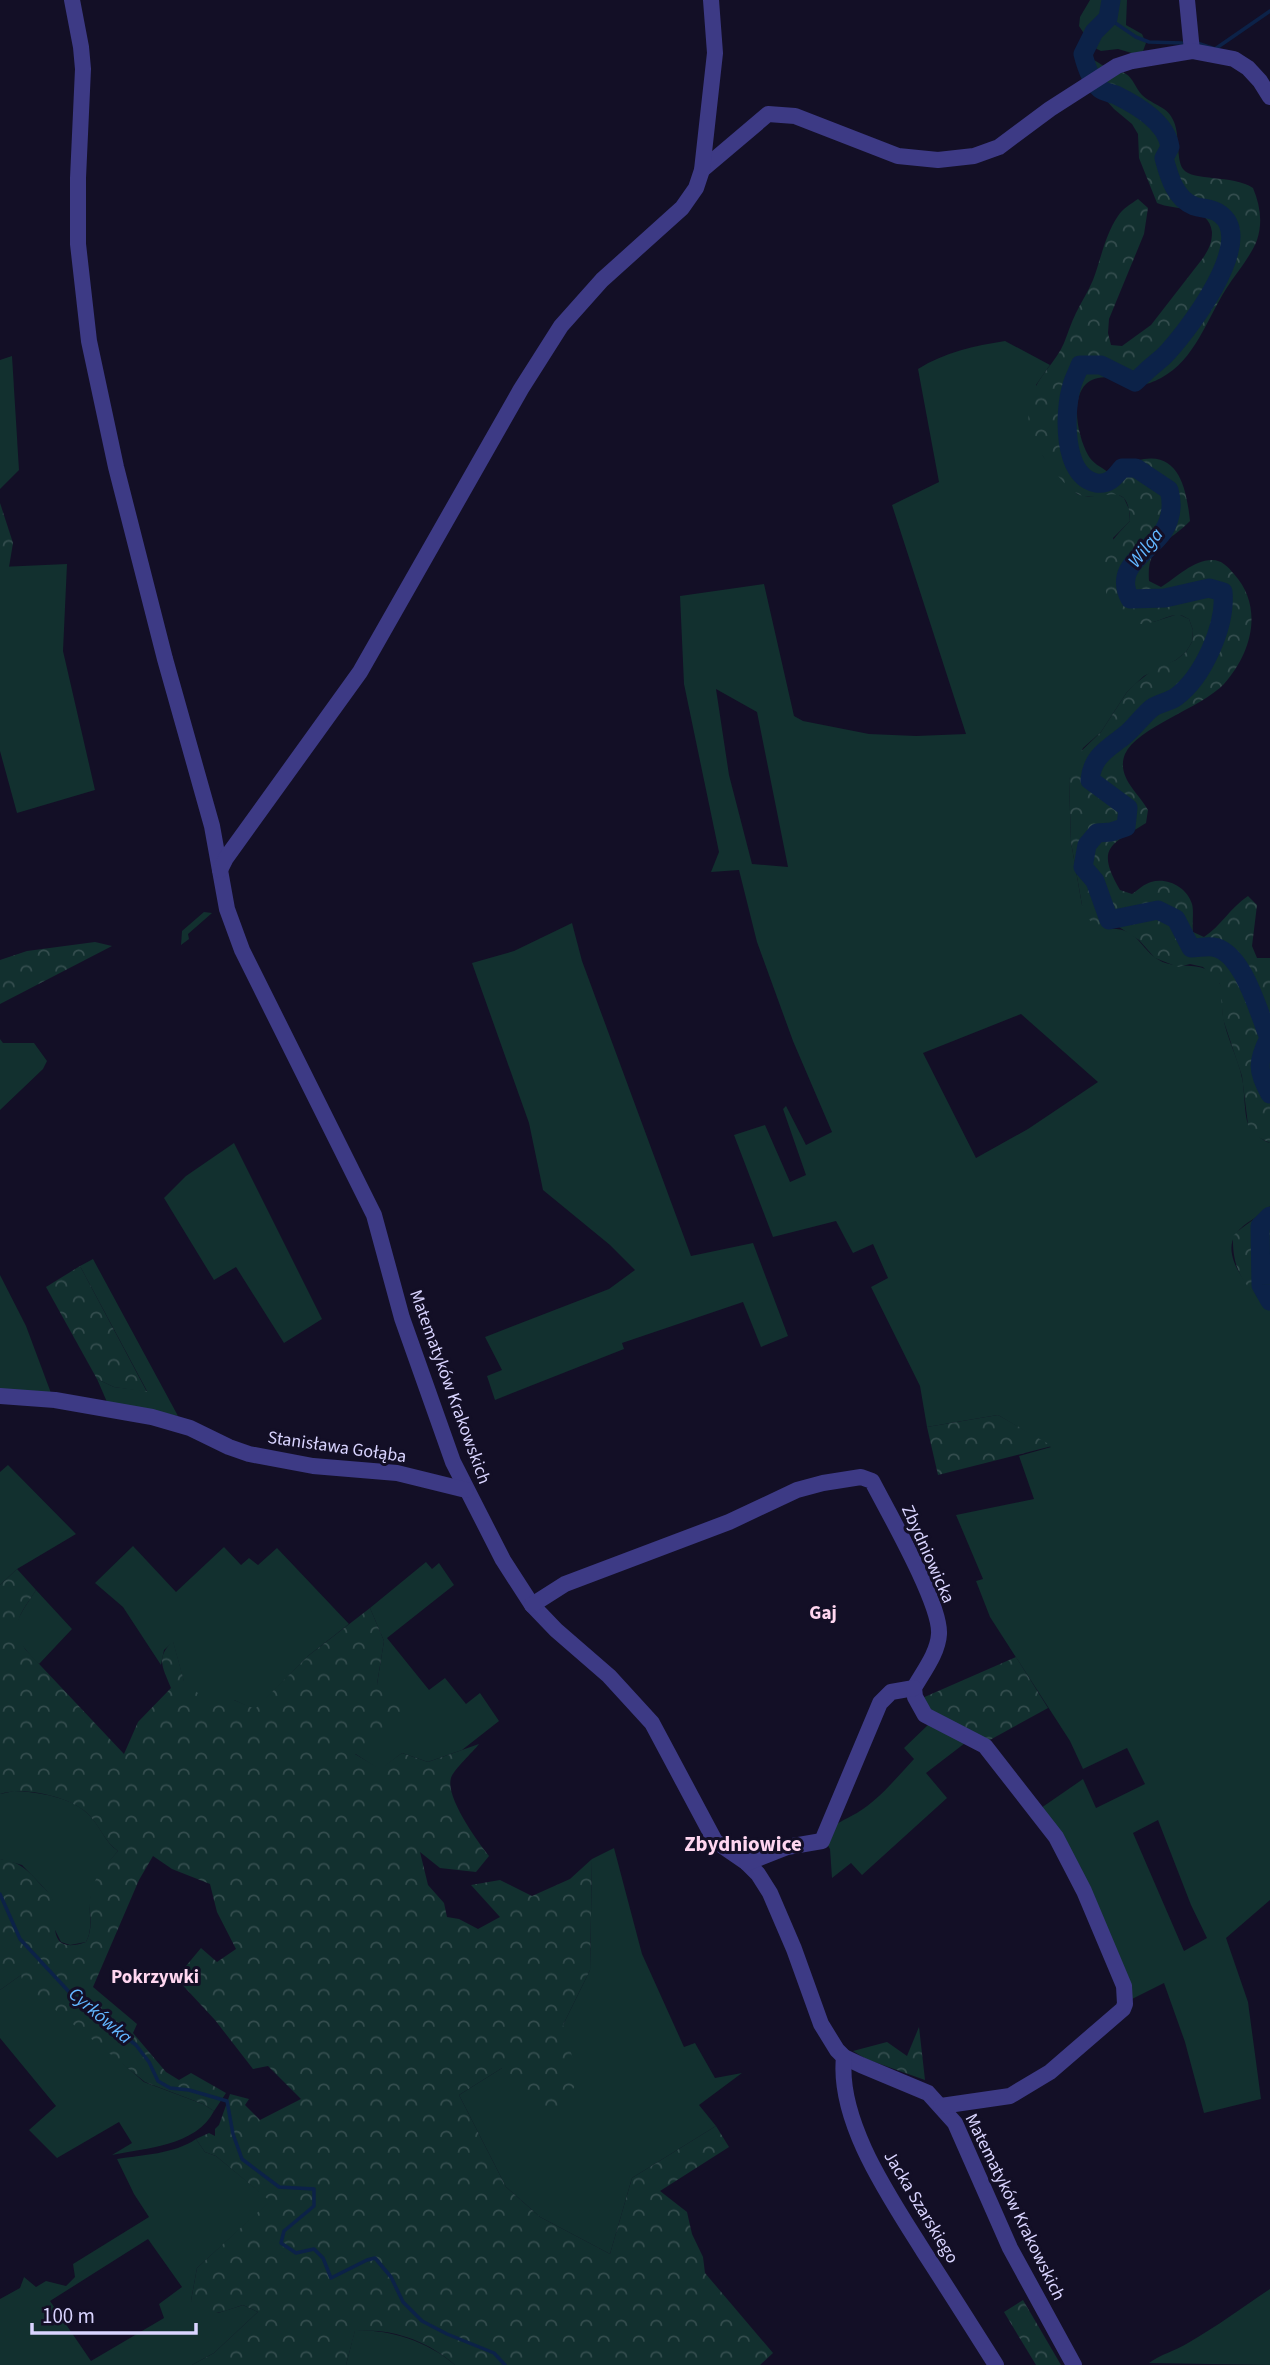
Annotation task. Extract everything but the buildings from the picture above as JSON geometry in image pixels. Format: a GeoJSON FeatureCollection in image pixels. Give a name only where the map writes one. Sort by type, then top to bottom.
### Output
{"type":"FeatureCollection","features":[{"type":"Feature","properties":{"kind":"street","name":"Matematyków Krakowskich"},"geometry":{"type":"LineString","coordinates":[[72,0],[83,69],[78,244],[89,341],[116,467],[165,659],[210,817],[227,909],[242,950],[374,1215],[402,1318],[453,1462],[498,1551],[532,1605],[556,1630],[609,1676],[652,1723],[715,1841],[758,1874],[770,1893],[794,1949],[821,2024],[837,2050],[844,2057],[928,2093],[955,2123],[1010,2248],[1074,2365]]}},
{"type":"Feature","properties":{"kind":"street"},"geometry":{"type":"LineString","coordinates":[[220,870],[360,672],[521,389],[561,326],[602,280],[682,208],[696,188],[702,170],[715,53],[712,0]]}},
{"type":"Feature","properties":{"kind":"street"},"geometry":{"type":"LineString","coordinates":[[1187,0],[1192,51]]}},
{"type":"Feature","properties":{"kind":"street"},"geometry":{"type":"LineString","coordinates":[[702,170],[768,114],[795,116],[898,156],[938,160],[974,156],[999,147],[1117,65],[1192,51],[1234,59],[1261,81],[1270,97]]}},
{"type":"Feature","properties":{"kind":"street","name":"Stanisława Gołąba"},"geometry":{"type":"LineString","coordinates":[[0,1396],[96,1406],[176,1423],[249,1454],[313,1466],[397,1473],[466,1490]]}},
{"type":"Feature","properties":{"kind":"street","name":"Zbydniowicka"},"geometry":{"type":"LineString","coordinates":[[532,1605],[565,1584],[729,1522],[797,1490],[861,1477],[872,1481],[923,1582],[939,1633],[936,1647],[914,1688]]}},
{"type":"Feature","properties":{"kind":"street"},"geometry":{"type":"LineString","coordinates":[[747,1863],[787,1847],[822,1841],[880,1703],[891,1692],[914,1688],[918,1706],[925,1715],[985,1746],[1056,1837],[1084,1891],[1124,1986],[1125,2004],[1123,2009],[1050,2073],[1010,2096],[941,2106]]}},
{"type":"Feature","properties":{"kind":"street","name":"Jacka Szarskiego"},"geometry":{"type":"LineString","coordinates":[[844,2057],[842,2073],[847,2095],[858,2134],[876,2174],[996,2365]]}},
{"type":"Feature","properties":{"kind":"green space"},"geometry":{"type":"Polygon","coordinates":[[[1090,0],[1127,0],[1126,25],[1142,34],[1146,43],[1143,51],[1135,54],[1118,49],[1101,51],[1093,47],[1079,26],[1080,17],[1090,0]]]}},
{"type":"Feature","properties":{"kind":"green space"},"geometry":{"type":"Polygon","coordinates":[[[1087,58],[1126,74],[1142,95],[1168,113],[1176,128],[1179,159],[1183,169],[1195,175],[1235,181],[1253,188],[1259,207],[1260,227],[1254,247],[1183,361],[1161,378],[1145,384],[1136,385],[1112,377],[1093,379],[1081,391],[1077,419],[1084,447],[1090,458],[1108,472],[1140,460],[1156,459],[1166,462],[1180,478],[1190,521],[1155,552],[1151,559],[1149,581],[1161,587],[1191,566],[1216,560],[1234,574],[1249,601],[1251,630],[1242,658],[1234,672],[1214,693],[1142,735],[1125,754],[1123,770],[1129,784],[1148,810],[1146,823],[1116,842],[1108,855],[1108,864],[1120,890],[1132,894],[1146,884],[1157,881],[1170,882],[1181,888],[1192,904],[1193,932],[1204,937],[1248,896],[1257,905],[1252,946],[1257,958],[1270,958],[1270,1143],[1254,1135],[1248,1125],[1242,1076],[1223,1019],[1220,984],[1203,967],[1190,964],[1178,967],[1155,958],[1139,940],[1119,927],[1106,929],[1094,925],[1086,916],[1082,905],[1071,842],[1069,780],[1075,757],[1101,732],[1135,684],[1154,669],[1176,660],[1186,652],[1192,642],[1193,630],[1189,619],[1180,615],[1131,624],[1117,617],[1112,611],[1106,593],[1106,555],[1112,542],[1130,521],[1128,507],[1124,498],[1118,495],[1094,497],[1076,493],[1057,474],[1038,449],[1031,434],[1028,416],[1031,397],[1038,382],[1061,350],[1093,280],[1110,231],[1125,208],[1138,199],[1148,208],[1144,234],[1109,319],[1111,345],[1122,346],[1151,325],[1203,258],[1210,246],[1212,232],[1210,223],[1198,213],[1157,203],[1139,158],[1138,134],[1132,124],[1098,91],[1087,58]]]}},
{"type":"Feature","properties":{"kind":"green space"},"geometry":{"type":"Polygon","coordinates":[[[1005,341],[1050,365],[1036,385],[1043,456],[1077,494],[1089,497],[1114,492],[1124,498],[1130,521],[1113,538],[1153,622],[1178,614],[1189,619],[1193,630],[1192,642],[1186,652],[1144,676],[1127,692],[1101,732],[1083,748],[1069,780],[1071,842],[1082,905],[1106,929],[1117,929],[1131,934],[1159,960],[1175,965],[1200,967],[1215,975],[1221,988],[1225,1024],[1242,1078],[1247,1122],[1256,1134],[1270,1143],[1270,1206],[1239,1230],[1232,1243],[1235,1264],[1241,1275],[1270,1309],[1270,1900],[1226,1938],[1248,2002],[1261,2099],[1204,2113],[1185,2042],[1164,1983],[1130,2000],[1081,1868],[1041,1808],[1083,1779],[1096,1808],[1145,1784],[1127,1748],[1083,1769],[1070,1741],[990,1617],[976,1581],[983,1579],[956,1515],[1034,1499],[1019,1456],[1051,1447],[998,1415],[927,1427],[920,1386],[871,1287],[888,1278],[873,1244],[853,1253],[836,1221],[773,1237],[734,1135],[765,1125],[790,1182],[806,1175],[783,1109],[786,1106],[806,1145],[832,1132],[793,1041],[757,942],[739,870],[711,872],[719,852],[684,684],[680,596],[764,584],[794,716],[803,721],[869,734],[966,734],[892,505],[939,482],[918,369],[949,354],[1005,341]],[[716,689],[729,775],[752,864],[788,867],[757,712],[716,689]],[[1021,1014],[923,1053],[976,1158],[1028,1129],[1098,1082],[1021,1014]],[[1158,1820],[1133,1833],[1184,1951],[1207,1938],[1191,1905],[1158,1820]]]}},
{"type":"Feature","properties":{"kind":"green space"},"geometry":{"type":"Polygon","coordinates":[[[12,356],[19,470],[0,489],[0,360],[12,356]]]}},
{"type":"Feature","properties":{"kind":"green space"},"geometry":{"type":"Polygon","coordinates":[[[0,503],[13,543],[9,567],[0,567],[0,503]]]}},
{"type":"Feature","properties":{"kind":"green space"},"geometry":{"type":"Polygon","coordinates":[[[67,564],[63,651],[95,790],[17,813],[0,751],[0,567],[67,564]]]}},
{"type":"Feature","properties":{"kind":"green space"},"geometry":{"type":"Polygon","coordinates":[[[204,912],[212,913],[188,934],[189,939],[181,945],[182,931],[204,912]]]}},
{"type":"Feature","properties":{"kind":"green space"},"geometry":{"type":"Polygon","coordinates":[[[572,923],[582,961],[691,1256],[753,1243],[788,1336],[761,1347],[743,1302],[622,1343],[624,1349],[495,1400],[487,1376],[502,1370],[485,1337],[609,1289],[635,1270],[610,1245],[543,1190],[529,1123],[472,963],[514,951],[572,923]]]}},
{"type":"Feature","properties":{"kind":"green space"},"geometry":{"type":"Polygon","coordinates":[[[95,942],[112,946],[0,1004],[0,960],[27,951],[95,942]]]}},
{"type":"Feature","properties":{"kind":"green space"},"geometry":{"type":"Polygon","coordinates":[[[0,1039],[3,1043],[34,1043],[47,1061],[43,1069],[0,1110],[0,1039]]]}},
{"type":"Feature","properties":{"kind":"green space"},"geometry":{"type":"Polygon","coordinates":[[[234,1143],[322,1319],[284,1343],[236,1267],[214,1280],[164,1198],[186,1176],[234,1143]]]}},
{"type":"Feature","properties":{"kind":"green space"},"geometry":{"type":"Polygon","coordinates":[[[1270,1206],[1270,1309],[1242,1277],[1235,1259],[1233,1236],[1270,1206]]]}},
{"type":"Feature","properties":{"kind":"green space"},"geometry":{"type":"Polygon","coordinates":[[[93,1259],[178,1416],[107,1402],[97,1379],[114,1387],[147,1391],[80,1266],[93,1259]]]}},
{"type":"Feature","properties":{"kind":"green space"},"geometry":{"type":"Polygon","coordinates":[[[80,1266],[147,1392],[114,1387],[97,1379],[46,1287],[80,1266]]]}},
{"type":"Feature","properties":{"kind":"green space"},"geometry":{"type":"Polygon","coordinates":[[[0,1275],[26,1326],[51,1393],[0,1389],[0,1275]]]}},
{"type":"Feature","properties":{"kind":"green space"},"geometry":{"type":"Polygon","coordinates":[[[998,1415],[1052,1446],[938,1475],[927,1427],[998,1415]]]}},
{"type":"Feature","properties":{"kind":"green space"},"geometry":{"type":"Polygon","coordinates":[[[8,1465],[76,1534],[17,1569],[0,1585],[0,1472],[8,1465]]]}},
{"type":"Feature","properties":{"kind":"green space"},"geometry":{"type":"Polygon","coordinates":[[[133,1546],[176,1592],[224,1547],[241,1565],[249,1558],[258,1565],[277,1548],[349,1624],[308,1656],[255,1710],[234,1700],[206,1701],[184,1682],[173,1642],[164,1650],[161,1665],[123,1607],[95,1583],[133,1546]]]}},
{"type":"Feature","properties":{"kind":"green space"},"geometry":{"type":"Polygon","coordinates":[[[426,1562],[432,1569],[439,1563],[454,1585],[387,1638],[429,1690],[445,1678],[466,1704],[480,1693],[499,1721],[462,1750],[428,1762],[402,1753],[380,1770],[354,1753],[403,1710],[377,1684],[384,1641],[370,1608],[426,1562]]]}},
{"type":"Feature","properties":{"kind":"green space"},"geometry":{"type":"Polygon","coordinates":[[[17,1569],[36,1590],[19,1618],[18,1631],[25,1649],[124,1754],[138,1722],[171,1688],[163,1669],[162,1658],[173,1641],[184,1681],[206,1700],[234,1700],[255,1709],[308,1656],[370,1608],[384,1641],[377,1684],[399,1693],[404,1710],[355,1754],[380,1769],[402,1753],[428,1762],[479,1744],[453,1774],[450,1786],[457,1807],[489,1856],[476,1872],[440,1868],[420,1852],[428,1885],[444,1903],[447,1917],[459,1919],[478,1929],[500,1917],[471,1885],[500,1880],[532,1896],[570,1879],[592,1859],[590,1970],[563,2025],[579,2080],[555,2116],[502,2068],[459,2095],[506,2187],[540,2217],[610,2254],[632,2178],[716,2126],[729,2147],[660,2191],[687,2212],[692,2234],[703,2257],[705,2273],[773,2353],[760,2365],[455,2365],[433,2349],[409,2338],[382,2332],[355,2331],[346,2365],[192,2365],[214,2353],[258,2312],[243,2305],[215,2313],[208,2313],[196,2307],[191,2301],[197,2268],[270,2201],[216,2156],[205,2152],[196,2139],[209,2133],[215,2136],[215,2129],[219,2125],[230,2094],[249,2099],[245,2105],[260,2120],[301,2099],[268,2066],[253,2069],[215,2020],[176,1978],[201,1948],[217,1962],[236,1949],[217,1912],[210,1884],[172,1869],[153,1856],[139,1880],[93,1987],[137,2024],[133,2033],[166,2072],[179,2080],[191,2073],[226,2093],[214,2111],[203,2104],[145,2082],[23,1984],[21,1975],[0,1990],[0,1859],[23,1868],[48,1892],[54,1906],[58,1939],[64,1944],[72,1945],[86,1942],[89,1936],[90,1899],[95,1881],[118,1851],[90,1816],[72,1803],[35,1792],[0,1794],[0,1585],[17,1569]]]}},
{"type":"Feature","properties":{"kind":"green space"},"geometry":{"type":"Polygon","coordinates":[[[36,1590],[72,1629],[39,1664],[21,1643],[16,1628],[22,1612],[36,1590]]]}},
{"type":"Feature","properties":{"kind":"green space"},"geometry":{"type":"Polygon","coordinates":[[[1016,1657],[1048,1708],[988,1741],[932,1716],[920,1699],[1016,1657]]]}},
{"type":"Feature","properties":{"kind":"green space"},"geometry":{"type":"Polygon","coordinates":[[[929,1724],[969,1740],[926,1773],[947,1798],[862,1875],[851,1863],[832,1878],[830,1849],[824,1839],[837,1824],[863,1809],[890,1786],[914,1759],[904,1748],[929,1724]]]}},
{"type":"Feature","properties":{"kind":"green space"},"geometry":{"type":"Polygon","coordinates":[[[14,1791],[45,1794],[66,1800],[84,1810],[118,1851],[93,1889],[90,1928],[86,1942],[70,1945],[61,1942],[53,1926],[52,1899],[47,1891],[22,1865],[0,1859],[0,1794],[14,1791]]]}},
{"type":"Feature","properties":{"kind":"green space"},"geometry":{"type":"Polygon","coordinates":[[[614,1848],[642,1954],[684,2047],[695,2043],[715,2078],[742,2073],[699,2105],[716,2126],[632,2178],[610,2254],[540,2217],[506,2187],[459,2095],[563,2025],[590,1970],[592,1859],[614,1848]]]}},
{"type":"Feature","properties":{"kind":"green space"},"geometry":{"type":"Polygon","coordinates":[[[21,1975],[144,2082],[203,2104],[214,2111],[206,2123],[195,2132],[169,2143],[112,2155],[132,2143],[119,2122],[57,2158],[29,2130],[56,2106],[0,2038],[0,1990],[21,1975]]]}},
{"type":"Feature","properties":{"kind":"green space"},"geometry":{"type":"Polygon","coordinates":[[[919,2027],[925,2080],[866,2059],[853,2051],[887,2042],[907,2056],[919,2027]]]}},
{"type":"Feature","properties":{"kind":"green space"},"geometry":{"type":"Polygon","coordinates":[[[196,2139],[205,2152],[216,2156],[271,2201],[197,2268],[191,2301],[218,2313],[243,2305],[258,2312],[214,2353],[192,2365],[0,2365],[0,2299],[20,2288],[24,2277],[36,2287],[46,2281],[66,2286],[75,2277],[73,2264],[149,2217],[117,2159],[158,2153],[196,2139]],[[148,2239],[50,2301],[91,2361],[164,2318],[159,2304],[182,2287],[148,2239]]]}},
{"type":"Feature","properties":{"kind":"green space"},"geometry":{"type":"Polygon","coordinates":[[[1270,2289],[1270,2365],[1149,2363],[1198,2337],[1270,2289]]]}},
{"type":"Feature","properties":{"kind":"green space"},"geometry":{"type":"Polygon","coordinates":[[[1023,2300],[1061,2365],[1036,2365],[1004,2312],[1023,2300]]]}},
{"type":"Feature","properties":{"kind":"green space"},"geometry":{"type":"Polygon","coordinates":[[[355,2330],[408,2338],[433,2349],[455,2365],[346,2365],[355,2330]]]}},
{"type":"Feature","properties":{"kind":"waterway","name":"Wilga"},"geometry":{"type":"LineString","coordinates":[[1111,0],[1108,18],[1094,32],[1083,54],[1091,78],[1100,89],[1133,104],[1157,122],[1170,147],[1164,158],[1177,192],[1187,203],[1220,214],[1229,227],[1230,245],[1224,265],[1201,309],[1173,346],[1135,382],[1101,365],[1080,365],[1069,396],[1068,441],[1071,456],[1085,478],[1096,483],[1105,483],[1122,468],[1136,468],[1169,490],[1171,501],[1166,527],[1129,569],[1126,588],[1130,599],[1165,598],[1209,588],[1223,592],[1223,605],[1217,635],[1195,677],[1176,697],[1148,711],[1129,732],[1097,759],[1090,780],[1128,808],[1126,827],[1097,833],[1087,845],[1083,867],[1095,881],[1109,920],[1158,910],[1176,919],[1191,948],[1213,947],[1224,951],[1233,960],[1255,1000],[1269,1038],[1260,1066],[1270,1094]]}},
{"type":"Feature","properties":{"kind":"waterway"},"geometry":{"type":"LineString","coordinates":[[1197,43],[1215,49],[1270,11]]}},
{"type":"Feature","properties":{"kind":"waterway"},"geometry":{"type":"LineString","coordinates":[[1108,18],[1136,37],[1149,42],[1182,43]]}},
{"type":"Feature","properties":{"kind":"waterway","name":"Wilga"},"geometry":{"type":"LineString","coordinates":[[1270,1216],[1260,1226],[1261,1285],[1270,1301]]}},
{"type":"Feature","properties":{"kind":"waterway","name":"Cyrkówka"},"geometry":{"type":"LineString","coordinates":[[0,1894],[20,1939],[72,1995],[136,2045],[149,2062],[158,2081],[170,2088],[189,2090],[227,2101],[233,2134],[242,2159],[279,2187],[314,2189],[314,2206],[284,2231],[281,2243],[296,2253],[314,2249],[323,2258],[331,2278],[375,2258],[391,2277],[403,2302],[422,2321],[494,2353],[505,2365]]}},
{"type":"Feature","properties":{"kind":"district","name":"Gaj"},"geometry":{"type":"Point","coordinates":[823,1613]}},
{"type":"Feature","properties":{"kind":"district","name":"Zbydniowice"},"geometry":{"type":"Point","coordinates":[743,1844]}},
{"type":"Feature","properties":{"kind":"district","name":"Pokrzywki"},"geometry":{"type":"Point","coordinates":[155,1977]}}]}
